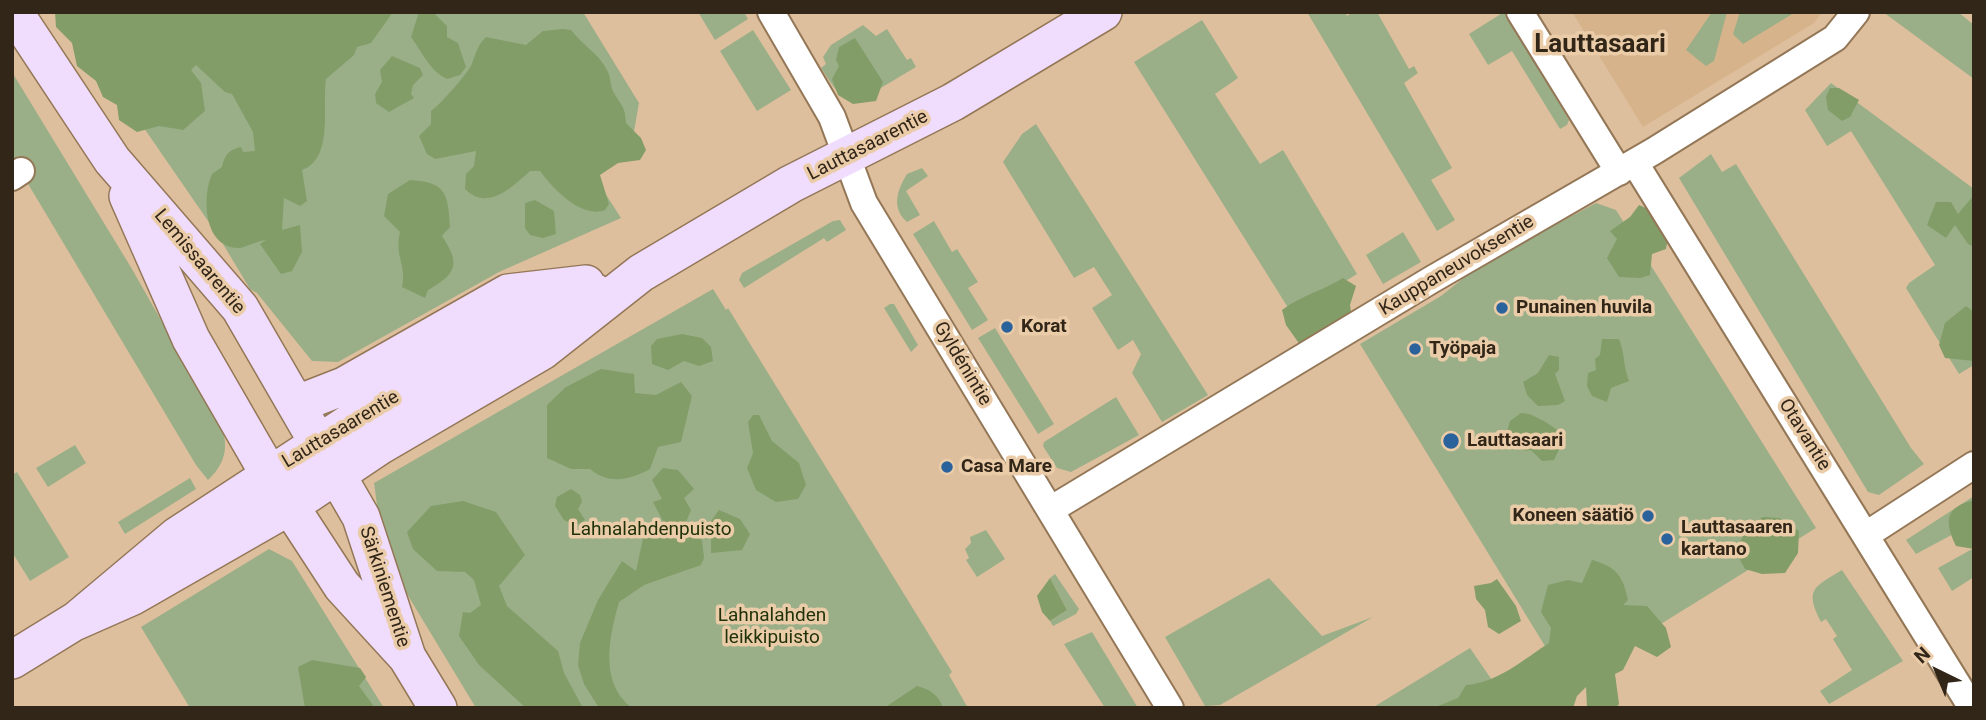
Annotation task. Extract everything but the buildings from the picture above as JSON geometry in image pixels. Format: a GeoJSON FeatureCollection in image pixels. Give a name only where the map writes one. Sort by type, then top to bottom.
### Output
{"type":"FeatureCollection","features":[{"type":"Feature","properties":{"kind":"main road","name":"Lemissaarentie"},"geometry":{"type":"LineString","coordinates":[[14,12],[113,160],[240,307],[319,443]]}},
{"type":"Feature","properties":{"kind":"main road","name":"Lauttasaarentie"},"geometry":{"type":"LineString","coordinates":[[74,622],[177,536],[319,443],[525,322],[632,278],[792,184],[953,102],[1102,12]]}},
{"type":"Feature","properties":{"kind":"main road","name":"Lemissaarentie"},"geometry":{"type":"LineString","coordinates":[[113,160],[191,339],[269,474]]}},
{"type":"Feature","properties":{"kind":"main road","name":"Lauttasaarentie"},"geometry":{"type":"LineString","coordinates":[[294,401],[308,400],[344,386],[508,293],[632,278]]}},
{"type":"Feature","properties":{"kind":"main road","name":"Lauttasaarentie"},"geometry":{"type":"LineString","coordinates":[[12,660],[74,622],[133,596],[290,506],[381,445],[542,351],[632,278]]}},
{"type":"Feature","properties":{"kind":"main road","name":"Särkiniementie"},"geometry":{"type":"LineString","coordinates":[[319,443],[338,474],[372,545],[407,657]]}},
{"type":"Feature","properties":{"kind":"main road","name":"Särkiniementie"},"geometry":{"type":"LineString","coordinates":[[269,474],[342,586],[407,657],[438,708]]}},
{"type":"Feature","properties":{"kind":"street","name":"Gyldénintie"},"geometry":{"type":"LineString","coordinates":[[771,12],[832,117],[864,203],[1170,708]]}},
{"type":"Feature","properties":{"kind":"street","name":"Otavantie"},"geometry":{"type":"LineString","coordinates":[[1521,12],[1627,168],[1866,535],[1972,708]]}},
{"type":"Feature","properties":{"kind":"street","name":"Kauppaneuvoksentie"},"geometry":{"type":"LineString","coordinates":[[1049,510],[1431,280],[1627,168],[1835,38],[1856,12]]}},
{"type":"Feature","properties":{"kind":"street"},"geometry":{"type":"LineString","coordinates":[[1866,535],[1974,465]]}},
{"type":"Feature","properties":{"kind":"shaded area"},"geometry":{"type":"Polygon","coordinates":[[[1572,12],[1822,12],[1814,23],[1643,127],[1572,12]]]}},
{"type":"Feature","properties":{"kind":"green space"},"geometry":{"type":"Polygon","coordinates":[[[55,12],[393,12],[371,43],[357,47],[354,55],[326,79],[323,143],[312,164],[302,170],[307,201],[300,206],[284,198],[282,230],[300,225],[302,252],[292,271],[281,274],[260,244],[266,240],[239,248],[227,246],[218,240],[208,219],[207,195],[212,174],[222,167],[230,151],[241,147],[243,152],[255,151],[253,132],[232,94],[225,92],[196,65],[191,70],[201,83],[205,111],[183,130],[159,126],[137,132],[119,120],[117,105],[103,97],[96,81],[77,66],[72,43],[56,27],[55,12]]]}},
{"type":"Feature","properties":{"kind":"green space"},"geometry":{"type":"Polygon","coordinates":[[[64,12],[583,12],[639,103],[633,137],[594,176],[621,218],[499,272],[338,362],[312,361],[257,293],[250,289],[217,234],[64,12]]]}},
{"type":"Feature","properties":{"kind":"green space"},"geometry":{"type":"Polygon","coordinates":[[[419,12],[433,12],[447,26],[447,37],[458,43],[466,67],[460,75],[447,79],[441,76],[411,37],[419,12]]]}},
{"type":"Feature","properties":{"kind":"green space"},"geometry":{"type":"Polygon","coordinates":[[[698,12],[744,12],[748,19],[715,40],[698,12]]]}},
{"type":"Feature","properties":{"kind":"green space"},"geometry":{"type":"Polygon","coordinates":[[[1307,12],[1345,12],[1347,16],[1353,12],[1377,12],[1409,69],[1414,66],[1418,73],[1404,83],[1452,168],[1431,180],[1455,220],[1437,231],[1307,12]]]}},
{"type":"Feature","properties":{"kind":"green space"},"geometry":{"type":"Polygon","coordinates":[[[1504,12],[1569,120],[1567,125],[1560,129],[1512,51],[1488,65],[1469,34],[1504,12]]]}},
{"type":"Feature","properties":{"kind":"green space"},"geometry":{"type":"Polygon","coordinates":[[[1712,12],[1727,12],[1714,61],[1706,66],[1686,50],[1712,12]]]}},
{"type":"Feature","properties":{"kind":"green space"},"geometry":{"type":"Polygon","coordinates":[[[1740,12],[1794,13],[1743,44],[1733,34],[1740,12]]]}},
{"type":"Feature","properties":{"kind":"green space"},"geometry":{"type":"Polygon","coordinates":[[[1883,12],[1958,12],[1974,25],[1974,79],[1883,12]]]}},
{"type":"Feature","properties":{"kind":"green space"},"geometry":{"type":"Polygon","coordinates":[[[1202,20],[1238,78],[1215,94],[1260,164],[1283,150],[1357,274],[1292,314],[1134,62],[1202,20]]]}},
{"type":"Feature","properties":{"kind":"green space"},"geometry":{"type":"Polygon","coordinates":[[[863,25],[876,36],[887,29],[907,60],[911,58],[916,67],[859,101],[841,94],[821,68],[826,64],[823,57],[831,45],[863,25]]]}},
{"type":"Feature","properties":{"kind":"green space"},"geometry":{"type":"Polygon","coordinates":[[[571,30],[605,66],[613,91],[624,110],[626,123],[641,138],[646,150],[640,160],[618,163],[600,175],[609,204],[605,210],[587,210],[569,201],[540,171],[530,171],[508,190],[491,198],[474,195],[465,189],[466,174],[474,166],[476,151],[435,159],[427,154],[419,136],[431,124],[431,111],[471,66],[478,47],[486,37],[526,45],[543,31],[571,30]]]}},
{"type":"Feature","properties":{"kind":"green space"},"geometry":{"type":"Polygon","coordinates":[[[753,30],[791,90],[757,111],[720,51],[753,30]]]}},
{"type":"Feature","properties":{"kind":"green space"},"geometry":{"type":"Polygon","coordinates":[[[855,38],[883,82],[876,101],[853,104],[838,95],[832,79],[839,66],[836,60],[839,47],[855,38]]]}},
{"type":"Feature","properties":{"kind":"green space"},"geometry":{"type":"Polygon","coordinates":[[[392,56],[420,68],[423,75],[413,85],[411,94],[414,98],[389,112],[376,103],[375,94],[382,82],[380,70],[392,56]]]}},
{"type":"Feature","properties":{"kind":"green space"},"geometry":{"type":"Polygon","coordinates":[[[12,72],[132,269],[222,428],[224,456],[208,480],[196,465],[12,157],[12,72]]]}},
{"type":"Feature","properties":{"kind":"green space"},"geometry":{"type":"Polygon","coordinates":[[[1831,83],[1974,189],[1974,365],[1959,374],[1906,288],[1935,265],[1851,131],[1827,146],[1805,110],[1831,83]]]}},
{"type":"Feature","properties":{"kind":"green space"},"geometry":{"type":"Polygon","coordinates":[[[1830,88],[1839,88],[1859,100],[1850,117],[1842,121],[1828,110],[1826,97],[1830,88]]]}},
{"type":"Feature","properties":{"kind":"green space"},"geometry":{"type":"Polygon","coordinates":[[[1036,124],[1208,395],[1162,422],[1132,373],[1141,354],[1133,340],[1118,350],[1092,308],[1112,295],[1094,267],[1074,278],[1003,162],[1022,134],[1036,124]]]}},
{"type":"Feature","properties":{"kind":"green space"},"geometry":{"type":"Polygon","coordinates":[[[1711,154],[1722,172],[1736,164],[1911,448],[1924,464],[1879,495],[1868,492],[1679,178],[1711,154]]]}},
{"type":"Feature","properties":{"kind":"green space"},"geometry":{"type":"Polygon","coordinates":[[[922,168],[928,176],[906,191],[920,215],[907,222],[897,205],[898,193],[907,174],[922,168]]]}},
{"type":"Feature","properties":{"kind":"green space"},"geometry":{"type":"Polygon","coordinates":[[[410,180],[431,183],[438,187],[448,206],[450,227],[442,236],[452,253],[453,267],[445,278],[428,290],[425,298],[402,287],[403,272],[398,248],[400,232],[384,216],[388,194],[410,180]]]}},
{"type":"Feature","properties":{"kind":"green space"},"geometry":{"type":"Polygon","coordinates":[[[1974,195],[1974,247],[1968,244],[1955,225],[1946,238],[1927,225],[1936,202],[1951,202],[1958,214],[1974,195]]]}},
{"type":"Feature","properties":{"kind":"green space"},"geometry":{"type":"Polygon","coordinates":[[[535,200],[554,211],[556,234],[543,238],[530,235],[525,228],[525,203],[535,200]]]}},
{"type":"Feature","properties":{"kind":"green space"},"geometry":{"type":"Polygon","coordinates":[[[1596,203],[1616,210],[1816,528],[1567,682],[1360,344],[1441,296],[1480,265],[1596,203]]]}},
{"type":"Feature","properties":{"kind":"green space"},"geometry":{"type":"Polygon","coordinates":[[[1639,205],[1648,209],[1668,237],[1666,249],[1652,254],[1650,275],[1640,278],[1619,277],[1607,258],[1617,239],[1610,231],[1630,217],[1639,205]]]}},
{"type":"Feature","properties":{"kind":"green space"},"geometry":{"type":"Polygon","coordinates":[[[840,220],[846,230],[827,242],[824,238],[744,288],[739,280],[742,273],[833,221],[840,220]]]}},
{"type":"Feature","properties":{"kind":"green space"},"geometry":{"type":"Polygon","coordinates":[[[934,221],[952,252],[957,249],[978,282],[968,288],[988,320],[972,330],[913,234],[934,221]]]}},
{"type":"Feature","properties":{"kind":"green space"},"geometry":{"type":"Polygon","coordinates":[[[1403,232],[1421,262],[1383,284],[1366,255],[1403,232]]]}},
{"type":"Feature","properties":{"kind":"green space"},"geometry":{"type":"Polygon","coordinates":[[[1343,278],[1356,286],[1350,305],[1352,319],[1303,349],[1286,325],[1282,310],[1343,278]]]}},
{"type":"Feature","properties":{"kind":"green space","name":"Lahnalahdenpuisto"},"geometry":{"type":"Polygon","coordinates":[[[713,289],[726,310],[728,308],[952,672],[949,675],[968,708],[476,708],[384,556],[374,483],[713,289]]]}},
{"type":"Feature","properties":{"kind":"green space"},"geometry":{"type":"Polygon","coordinates":[[[894,304],[918,345],[911,352],[884,308],[894,304]]]}},
{"type":"Feature","properties":{"kind":"green space"},"geometry":{"type":"Polygon","coordinates":[[[1966,306],[1974,312],[1974,361],[1945,358],[1939,345],[1945,323],[1966,306]]]}},
{"type":"Feature","properties":{"kind":"green space"},"geometry":{"type":"Polygon","coordinates":[[[995,328],[1054,424],[1038,434],[978,338],[995,328]]]}},
{"type":"Feature","properties":{"kind":"green space"},"geometry":{"type":"Polygon","coordinates":[[[682,334],[702,338],[711,347],[713,361],[699,366],[684,361],[668,370],[652,364],[651,346],[657,339],[682,334]]]}},
{"type":"Feature","properties":{"kind":"green space"},"geometry":{"type":"Polygon","coordinates":[[[1602,339],[1619,339],[1629,381],[1611,388],[1607,402],[1592,396],[1587,386],[1588,373],[1596,370],[1595,359],[1600,355],[1602,339]]]}},
{"type":"Feature","properties":{"kind":"green space"},"geometry":{"type":"Polygon","coordinates":[[[1549,355],[1559,357],[1559,370],[1555,374],[1565,401],[1558,405],[1538,406],[1527,395],[1523,382],[1538,373],[1549,355]]]}},
{"type":"Feature","properties":{"kind":"green space"},"geometry":{"type":"Polygon","coordinates":[[[601,369],[634,374],[635,393],[656,395],[681,382],[692,396],[681,442],[658,447],[650,469],[635,476],[612,479],[590,469],[571,469],[547,458],[547,405],[566,387],[601,369]]]}},
{"type":"Feature","properties":{"kind":"green space"},"geometry":{"type":"Polygon","coordinates":[[[1116,397],[1139,435],[1071,472],[1057,468],[1043,446],[1044,442],[1116,397]]]}},
{"type":"Feature","properties":{"kind":"green space"},"geometry":{"type":"Polygon","coordinates":[[[1521,413],[1544,421],[1565,437],[1554,460],[1542,461],[1531,450],[1526,451],[1506,436],[1510,421],[1521,413]]]}},
{"type":"Feature","properties":{"kind":"green space"},"geometry":{"type":"Polygon","coordinates":[[[753,415],[759,415],[772,441],[799,463],[806,485],[798,499],[776,502],[756,490],[747,468],[753,453],[748,422],[753,415]]]}},
{"type":"Feature","properties":{"kind":"green space"},"geometry":{"type":"Polygon","coordinates":[[[75,445],[86,463],[48,487],[36,468],[75,445]]]}},
{"type":"Feature","properties":{"kind":"green space"},"geometry":{"type":"Polygon","coordinates":[[[663,468],[678,470],[694,489],[684,498],[691,510],[683,529],[702,540],[704,558],[701,565],[644,585],[619,602],[609,659],[615,686],[632,708],[599,708],[584,684],[578,665],[580,643],[598,600],[622,561],[636,571],[644,534],[649,524],[665,525],[653,502],[662,499],[652,480],[663,468]]]}},
{"type":"Feature","properties":{"kind":"green space"},"geometry":{"type":"Polygon","coordinates":[[[17,472],[69,557],[30,581],[12,552],[12,475],[17,472]]]}},
{"type":"Feature","properties":{"kind":"green space"},"geometry":{"type":"Polygon","coordinates":[[[190,478],[196,489],[125,534],[118,522],[190,478]]]}},
{"type":"Feature","properties":{"kind":"green space"},"geometry":{"type":"Polygon","coordinates":[[[571,489],[580,495],[582,502],[578,509],[585,520],[575,526],[564,520],[555,506],[557,497],[571,489]]]}},
{"type":"Feature","properties":{"kind":"green space"},"geometry":{"type":"Polygon","coordinates":[[[1974,496],[1974,523],[1916,554],[1906,540],[1974,496]]]}},
{"type":"Feature","properties":{"kind":"green space"},"geometry":{"type":"Polygon","coordinates":[[[1974,500],[1974,549],[1956,546],[1950,529],[1950,516],[1957,507],[1974,500]]]}},
{"type":"Feature","properties":{"kind":"green space"},"geometry":{"type":"Polygon","coordinates":[[[463,501],[496,512],[525,555],[499,586],[507,606],[558,651],[564,673],[583,708],[526,708],[479,665],[459,636],[463,612],[470,613],[481,605],[474,580],[465,572],[437,571],[413,549],[407,532],[431,506],[463,501]]]}},
{"type":"Feature","properties":{"kind":"green space"},"geometry":{"type":"Polygon","coordinates":[[[719,510],[740,519],[750,534],[742,550],[711,553],[711,521],[719,510]]]}},
{"type":"Feature","properties":{"kind":"green space"},"geometry":{"type":"Polygon","coordinates":[[[1763,517],[1779,518],[1799,531],[1798,553],[1785,573],[1762,574],[1745,569],[1735,551],[1749,525],[1763,517]]]}},
{"type":"Feature","properties":{"kind":"green space"},"geometry":{"type":"Polygon","coordinates":[[[986,530],[1005,559],[977,577],[966,560],[969,558],[965,549],[971,543],[970,537],[986,530]]]}},
{"type":"Feature","properties":{"kind":"green space"},"geometry":{"type":"Polygon","coordinates":[[[1974,548],[1974,577],[1952,591],[1938,568],[1974,548]]]}},
{"type":"Feature","properties":{"kind":"green space"},"geometry":{"type":"Polygon","coordinates":[[[269,549],[292,561],[384,708],[190,708],[141,627],[269,549]]]}},
{"type":"Feature","properties":{"kind":"green space"},"geometry":{"type":"Polygon","coordinates":[[[1592,560],[1618,574],[1628,600],[1623,605],[1647,606],[1666,628],[1671,647],[1657,657],[1635,646],[1623,670],[1615,674],[1619,704],[1616,708],[1587,708],[1586,687],[1577,696],[1573,708],[1433,708],[1458,698],[1466,685],[1499,675],[1549,643],[1551,628],[1541,612],[1548,585],[1568,580],[1582,583],[1592,560]]]}},
{"type":"Feature","properties":{"kind":"green space"},"geometry":{"type":"Polygon","coordinates":[[[1842,570],[1903,661],[1829,704],[1820,691],[1852,670],[1833,639],[1837,636],[1826,619],[1821,622],[1813,596],[1819,585],[1842,570]]]}},
{"type":"Feature","properties":{"kind":"green space"},"geometry":{"type":"Polygon","coordinates":[[[1055,574],[1079,609],[1076,614],[1053,626],[1050,621],[1067,610],[1050,578],[1055,574]]]}},
{"type":"Feature","properties":{"kind":"green space"},"geometry":{"type":"Polygon","coordinates":[[[1050,578],[1067,610],[1050,621],[1042,612],[1037,596],[1050,578]]]}},
{"type":"Feature","properties":{"kind":"green space"},"geometry":{"type":"Polygon","coordinates":[[[1269,578],[1322,636],[1373,617],[1220,705],[1205,706],[1165,637],[1269,578]]]}},
{"type":"Feature","properties":{"kind":"green space"},"geometry":{"type":"Polygon","coordinates":[[[1497,579],[1516,606],[1521,621],[1499,634],[1488,627],[1485,610],[1476,599],[1474,586],[1497,579]]]}},
{"type":"Feature","properties":{"kind":"green space"},"geometry":{"type":"Polygon","coordinates":[[[1092,632],[1138,708],[1105,708],[1064,644],[1092,632]]]}},
{"type":"Feature","properties":{"kind":"green space"},"geometry":{"type":"Polygon","coordinates":[[[1470,648],[1498,689],[1468,708],[1372,708],[1470,648]]]}},
{"type":"Feature","properties":{"kind":"green space"},"geometry":{"type":"Polygon","coordinates":[[[312,660],[360,668],[366,677],[359,686],[375,708],[305,708],[298,667],[312,660]]]}},
{"type":"Feature","properties":{"kind":"green space"},"geometry":{"type":"Polygon","coordinates":[[[917,686],[933,693],[943,708],[884,708],[917,686]]]}},
{"type":"Feature","properties":{"kind":"place","name":"Punainen huvila"},"geometry":{"type":"Point","coordinates":[1502,308]}},
{"type":"Feature","properties":{"kind":"place","name":"Korat"},"geometry":{"type":"Point","coordinates":[1007,327]}},
{"type":"Feature","properties":{"kind":"place","name":"Työpaja"},"geometry":{"type":"Point","coordinates":[1415,349]}},
{"type":"Feature","properties":{"kind":"place","name":"Lauttasaari"},"geometry":{"type":"Point","coordinates":[1451,441]}},
{"type":"Feature","properties":{"kind":"place","name":"Casa Mare"},"geometry":{"type":"Point","coordinates":[947,467]}},
{"type":"Feature","properties":{"kind":"place","name":"Koneen säätiö"},"geometry":{"type":"Point","coordinates":[1648,516]}},
{"type":"Feature","properties":{"kind":"place","name":"Lauttasaaren kartano"},"geometry":{"type":"Point","coordinates":[1667,539]}},
{"type":"Feature","properties":{"kind":"district","name":"Lauttasaari"},"geometry":{"type":"Point","coordinates":[1600,45]}},
{"type":"Feature","properties":{"kind":"park label","name":"Lahnalahden leikkipuisto"},"geometry":{"type":"Point","coordinates":[772,627]}}]}
